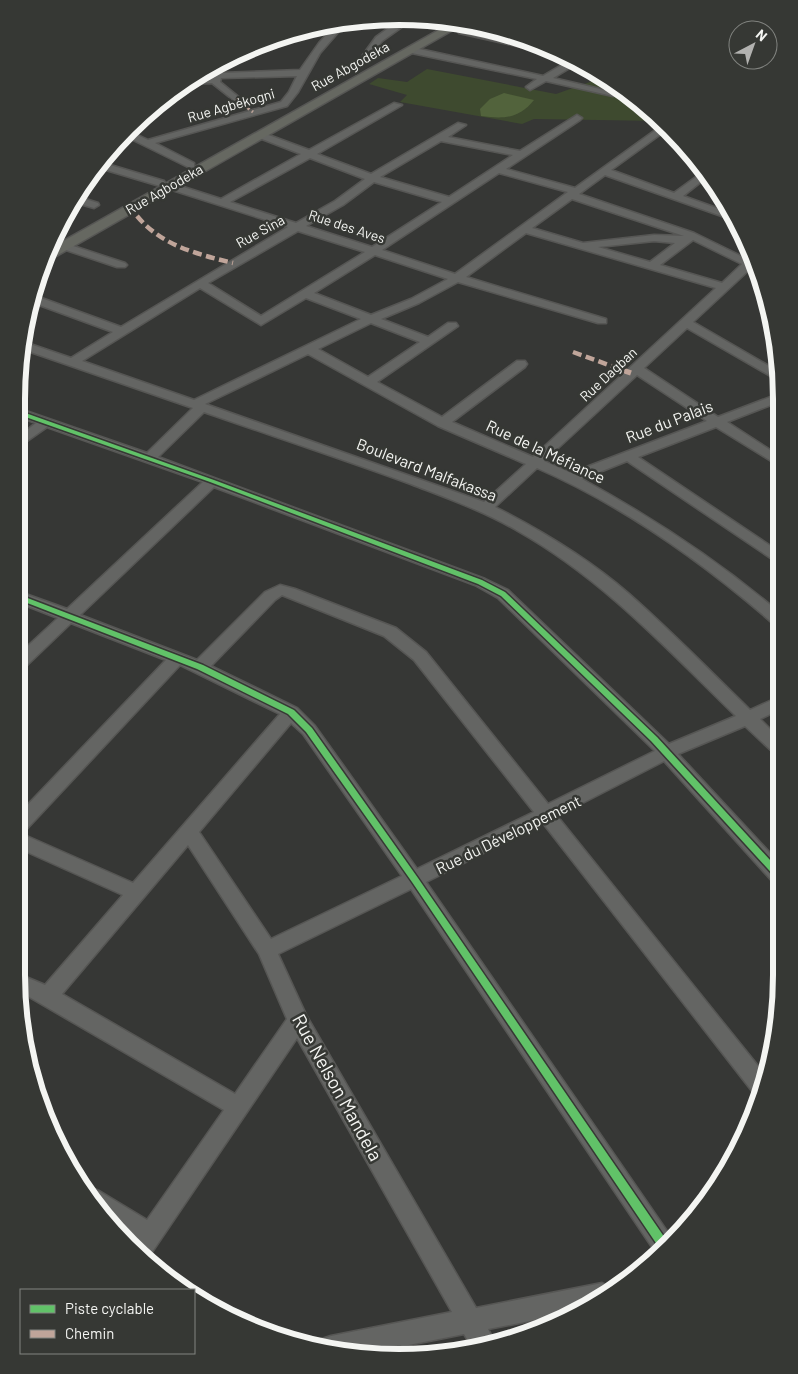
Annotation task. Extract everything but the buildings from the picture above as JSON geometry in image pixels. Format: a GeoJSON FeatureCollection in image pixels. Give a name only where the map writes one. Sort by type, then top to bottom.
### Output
{"type":"FeatureCollection","features":[{"type":"Feature","properties":{"kind":"main road","name":"Rue Abgodeka"},"geometry":{"type":"LineString","coordinates":[[278,121],[438,27]]}},
{"type":"Feature","properties":{"kind":"main road","name":"Rue Abgodeka"},"geometry":{"type":"LineString","coordinates":[[278,121],[410,50],[454,29]]}},
{"type":"Feature","properties":{"kind":"main road","name":"Rue Agbodeka"},"geometry":{"type":"LineString","coordinates":[[60,241],[260,135],[278,121]]}},
{"type":"Feature","properties":{"kind":"main road","name":"Rue Agbodeka"},"geometry":{"type":"LineString","coordinates":[[165,185],[190,165],[278,121]]}},
{"type":"Feature","properties":{"kind":"street"},"geometry":{"type":"LineString","coordinates":[[368,55],[379,40],[400,25]]}},
{"type":"Feature","properties":{"kind":"street"},"geometry":{"type":"LineString","coordinates":[[205,79],[303,73],[328,35],[333,31]]}},
{"type":"Feature","properties":{"kind":"street"},"geometry":{"type":"LineString","coordinates":[[410,50],[545,77],[613,94]]}},
{"type":"Feature","properties":{"kind":"street"},"geometry":{"type":"LineString","coordinates":[[530,87],[567,65]]}},
{"type":"Feature","properties":{"kind":"street"},"geometry":{"type":"LineString","coordinates":[[217,73],[216,83],[236,99]]}},
{"type":"Feature","properties":{"kind":"street","name":"Rue Agbékogni"},"geometry":{"type":"LineString","coordinates":[[146,143],[284,104],[292,98],[303,73]]}},
{"type":"Feature","properties":{"kind":"street"},"geometry":{"type":"LineString","coordinates":[[221,203],[397,105]]}},
{"type":"Feature","properties":{"kind":"street"},"geometry":{"type":"LineString","coordinates":[[201,284],[261,321],[374,251],[577,118]]}},
{"type":"Feature","properties":{"kind":"street","name":"Rue Sina"},"geometry":{"type":"LineString","coordinates":[[73,362],[339,203],[372,178],[461,125]]}},
{"type":"Feature","properties":{"kind":"street"},"geometry":{"type":"LineString","coordinates":[[149,459],[199,406],[308,349],[371,319],[415,301],[456,278],[659,131]]}},
{"type":"Feature","properties":{"kind":"street"},"geometry":{"type":"LineString","coordinates":[[260,135],[372,178],[451,201]]}},
{"type":"Feature","properties":{"kind":"street"},"geometry":{"type":"LineString","coordinates":[[134,136],[190,165]]}},
{"type":"Feature","properties":{"kind":"street"},"geometry":{"type":"LineString","coordinates":[[441,138],[521,154]]}},
{"type":"Feature","properties":{"kind":"street","name":"Rue des Aves"},"geometry":{"type":"LineString","coordinates":[[106,166],[456,278],[602,321]]}},
{"type":"Feature","properties":{"kind":"street"},"geometry":{"type":"LineString","coordinates":[[498,170],[669,226],[687,238],[746,259]]}},
{"type":"Feature","properties":{"kind":"street"},"geometry":{"type":"LineString","coordinates":[[604,171],[724,214]]}},
{"type":"Feature","properties":{"kind":"street"},"geometry":{"type":"LineString","coordinates":[[675,197],[701,177]]}},
{"type":"Feature","properties":{"kind":"street"},"geometry":{"type":"LineString","coordinates":[[82,201],[94,205]]}},
{"type":"Feature","properties":{"kind":"street"},"geometry":{"type":"LineString","coordinates":[[524,229],[724,287]]}},
{"type":"Feature","properties":{"kind":"street"},"geometry":{"type":"LineString","coordinates":[[583,246],[654,238],[687,238]]}},
{"type":"Feature","properties":{"kind":"street"},"geometry":{"type":"LineString","coordinates":[[652,266],[687,238]]}},
{"type":"Feature","properties":{"kind":"street"},"geometry":{"type":"LineString","coordinates":[[59,244],[121,265]]}},
{"type":"Feature","properties":{"kind":"street","name":"Rue Dagban"},"geometry":{"type":"LineString","coordinates":[[486,508],[724,287],[747,262]]}},
{"type":"Feature","properties":{"kind":"street"},"geometry":{"type":"LineString","coordinates":[[306,294],[428,341]]}},
{"type":"Feature","properties":{"kind":"street"},"geometry":{"type":"LineString","coordinates":[[38,300],[123,332]]}},
{"type":"Feature","properties":{"kind":"street"},"geometry":{"type":"LineString","coordinates":[[686,322],[772,373]]}},
{"type":"Feature","properties":{"kind":"street"},"geometry":{"type":"LineString","coordinates":[[369,382],[452,326]]}},
{"type":"Feature","properties":{"kind":"street","name":"Boulevard Malfakassa"},"geometry":{"type":"LineString","coordinates":[[29,347],[486,508],[524,528],[575,561],[623,597],[773,742]]}},
{"type":"Feature","properties":{"kind":"street","name":"Rue de la Méfiance"},"geometry":{"type":"LineString","coordinates":[[308,349],[443,423],[534,464],[571,478],[688,548],[731,579],[773,615]]}},
{"type":"Feature","properties":{"kind":"street"},"geometry":{"type":"LineString","coordinates":[[443,423],[521,364]]}},
{"type":"Feature","properties":{"kind":"street"},"geometry":{"type":"LineString","coordinates":[[636,369],[773,458]]}},
{"type":"Feature","properties":{"kind":"street","name":"Rue du Palais"},"geometry":{"type":"LineString","coordinates":[[571,478],[773,399]]}},
{"type":"Feature","properties":{"kind":"street"},"geometry":{"type":"LineString","coordinates":[[25,415],[212,481],[480,582],[503,594],[666,753],[773,869]]}},
{"type":"Feature","properties":{"kind":"street"},"geometry":{"type":"LineString","coordinates":[[25,438],[46,422]]}},
{"type":"Feature","properties":{"kind":"street"},"geometry":{"type":"LineString","coordinates":[[628,456],[773,555]]}},
{"type":"Feature","properties":{"kind":"street"},"geometry":{"type":"LineString","coordinates":[[25,657],[212,481]]}},
{"type":"Feature","properties":{"kind":"street"},"geometry":{"type":"LineString","coordinates":[[200,668],[270,596],[280,590],[290,592],[390,632],[420,656],[548,814],[757,1081]]}},
{"type":"Feature","properties":{"kind":"street"},"geometry":{"type":"LineString","coordinates":[[25,599],[200,668],[291,712],[309,730],[416,880],[661,1241]]}},
{"type":"Feature","properties":{"kind":"street"},"geometry":{"type":"LineString","coordinates":[[25,819],[177,658]]}},
{"type":"Feature","properties":{"kind":"street","name":"Rue du Développement"},"geometry":{"type":"LineString","coordinates":[[267,950],[416,880],[666,753],[749,719],[773,706]]}},
{"type":"Feature","properties":{"kind":"street"},"geometry":{"type":"LineString","coordinates":[[48,996],[291,712]]}},
{"type":"Feature","properties":{"kind":"street","name":"Rue Nelson Mandela"},"geometry":{"type":"LineString","coordinates":[[190,831],[267,950],[298,1020],[481,1340]]}},
{"type":"Feature","properties":{"kind":"street"},"geometry":{"type":"LineString","coordinates":[[25,843],[136,893]]}},
{"type":"Feature","properties":{"kind":"street"},"geometry":{"type":"LineString","coordinates":[[25,985],[48,996],[238,1106]]}},
{"type":"Feature","properties":{"kind":"street"},"geometry":{"type":"LineString","coordinates":[[114,1217],[145,1242],[298,1020]]}},
{"type":"Feature","properties":{"kind":"street"},"geometry":{"type":"LineString","coordinates":[[346,1345],[588,1298]]}},
{"type":"Feature","properties":{"kind":"shaded area"},"geometry":{"type":"Polygon","coordinates":[[[427,69],[556,94],[595,80],[627,102],[649,121],[534,119],[522,124],[400,102],[407,95],[369,84],[378,78],[407,82],[427,69]]]}},
{"type":"Feature","properties":{"kind":"shaded area"},"geometry":{"type":"Polygon","coordinates":[[[504,93],[534,100],[522,111],[510,116],[481,116],[480,109],[490,99],[504,93]]]}},
{"type":"Feature","properties":{"kind":"marked path"},"geometry":{"type":"LineString","coordinates":[[236,99],[253,112]]}},
{"type":"Feature","properties":{"kind":"marked path"},"geometry":{"type":"LineString","coordinates":[[137,216],[156,235],[180,248],[233,263]]}},
{"type":"Feature","properties":{"kind":"marked path"},"geometry":{"type":"LineString","coordinates":[[573,352],[631,373]]}},
{"type":"Feature","properties":{"kind":"cycle path"},"geometry":{"type":"LineString","coordinates":[[25,415],[212,481],[480,582],[503,594],[654,739],[773,869]]}},
{"type":"Feature","properties":{"kind":"cycle path"},"geometry":{"type":"LineString","coordinates":[[25,599],[200,667],[291,712],[309,730],[415,880],[661,1241]]}}]}
